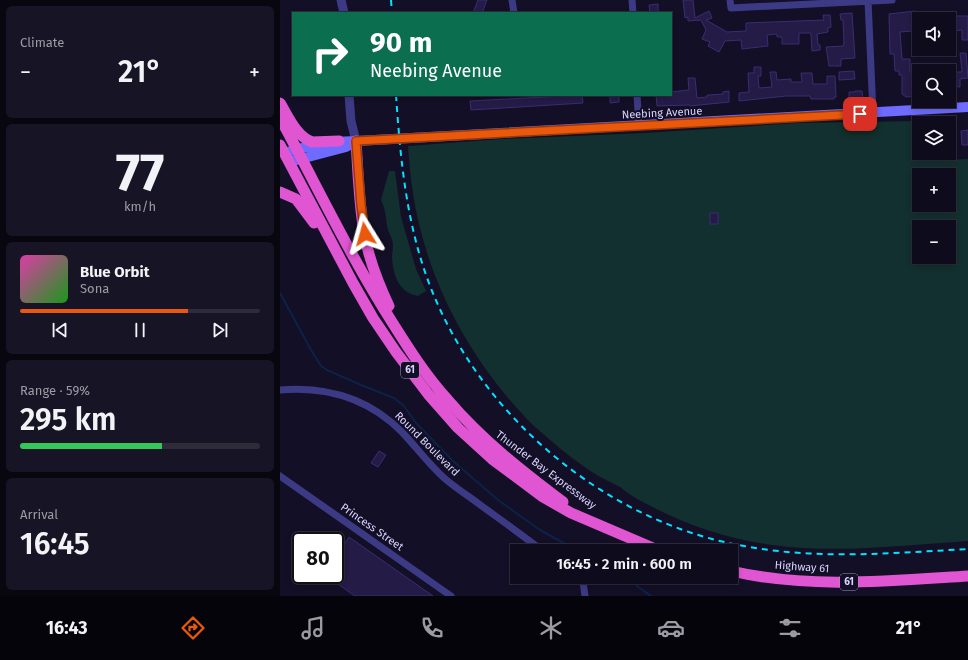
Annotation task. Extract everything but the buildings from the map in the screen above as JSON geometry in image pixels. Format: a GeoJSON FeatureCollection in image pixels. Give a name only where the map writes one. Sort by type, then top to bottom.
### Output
{"type":"FeatureCollection","features":[{"type":"Feature","properties":{"kind":"highway"},"geometry":{"type":"LineString","coordinates":[[280,103],[297,131],[308,140],[312,142],[338,141]]}},
{"type":"Feature","properties":{"kind":"highway","name":"Thunder Bay Expressway"},"geometry":{"type":"LineString","coordinates":[[280,118],[358,265],[426,374],[448,401],[486,441],[521,470],[593,523]]}},
{"type":"Feature","properties":{"kind":"highway"},"geometry":{"type":"LineString","coordinates":[[356,141],[361,205],[371,261],[380,287],[404,341]]}},
{"type":"Feature","properties":{"kind":"highway","name":"Thunder Bay Expressway"},"geometry":{"type":"LineString","coordinates":[[282,156],[353,283],[396,352],[428,394],[458,428],[492,459],[543,496],[571,513],[593,523]]}},
{"type":"Feature","properties":{"kind":"highway"},"geometry":{"type":"LineString","coordinates":[[280,192],[291,196],[303,208],[353,283]]}},
{"type":"Feature","properties":{"kind":"highway","name":"61"},"geometry":{"type":"LineString","coordinates":[[593,523],[642,544]]}},
{"type":"Feature","properties":{"kind":"highway","name":"Highway 61"},"geometry":{"type":"LineString","coordinates":[[738,573],[786,580],[830,582],[870,582],[968,576]]}},
{"type":"Feature","properties":{"kind":"main road","name":"Neebing Avenue"},"geometry":{"type":"LineString","coordinates":[[282,156],[297,149],[338,141],[639,126],[968,107]]}},
{"type":"Feature","properties":{"kind":"main road","name":"Neebing Avenue"},"geometry":{"type":"LineString","coordinates":[[282,156],[302,159],[346,147],[356,141]]}},
{"type":"Feature","properties":{"kind":"street"},"geometry":{"type":"LineString","coordinates":[[341,0],[344,12]]}},
{"type":"Feature","properties":{"kind":"street"},"geometry":{"type":"LineString","coordinates":[[512,0],[514,12]]}},
{"type":"Feature","properties":{"kind":"street"},"geometry":{"type":"LineString","coordinates":[[632,0],[633,12]]}},
{"type":"Feature","properties":{"kind":"street"},"geometry":{"type":"LineString","coordinates":[[730,0],[731,8],[892,0]]}},
{"type":"Feature","properties":{"kind":"street"},"geometry":{"type":"LineString","coordinates":[[868,1],[873,113]]}},
{"type":"Feature","properties":{"kind":"street"},"geometry":{"type":"LineString","coordinates":[[349,96],[351,121],[356,141]]}},
{"type":"Feature","properties":{"kind":"street"},"geometry":{"type":"LineString","coordinates":[[637,96],[639,126]]}},
{"type":"Feature","properties":{"kind":"street","name":"Round Boulevard"},"geometry":{"type":"LineString","coordinates":[[280,390],[300,388],[334,393],[354,399],[372,409],[392,423],[434,468],[450,482],[534,544]]}},
{"type":"Feature","properties":{"kind":"street","name":"Princess Street"},"geometry":{"type":"LineString","coordinates":[[280,476],[451,596]]}},
{"type":"Feature","properties":{"kind":"street"},"geometry":{"type":"LineString","coordinates":[[584,584],[585,596]]}},
{"type":"Feature","properties":{"kind":"green space"},"geometry":{"type":"Polygon","coordinates":[[[912,121],[912,160],[924,161],[968,159],[968,541],[870,548],[796,548],[738,539],[706,530],[658,510],[637,499],[570,456],[529,421],[483,366],[457,322],[435,276],[418,218],[412,187],[408,146],[502,139],[645,133],[798,123],[912,121]]]}},
{"type":"Feature","properties":{"kind":"green space"},"geometry":{"type":"Polygon","coordinates":[[[389,171],[395,171],[401,217],[416,269],[426,291],[418,296],[411,294],[402,287],[398,282],[394,271],[392,258],[393,243],[388,230],[381,200],[389,171]]]}},
{"type":"Feature","properties":{"kind":"waterway"},"geometry":{"type":"LineString","coordinates":[[280,293],[321,366],[361,385],[394,398],[404,406],[416,423],[453,461],[498,500],[540,530],[565,544]]}},
{"type":"Feature","properties":{"kind":"waterway"},"geometry":{"type":"LineString","coordinates":[[635,584],[651,596]]}},
{"type":"Feature","properties":{"kind":"railway"},"geometry":{"type":"LineString","coordinates":[[391,0],[392,12]]}},
{"type":"Feature","properties":{"kind":"railway"},"geometry":{"type":"LineString","coordinates":[[396,96],[404,181],[412,224],[423,266],[444,317],[472,365],[506,410],[546,449],[591,483],[639,511],[690,533],[744,546],[800,553],[828,554],[884,554],[968,549]]}},
{"type":"Feature","properties":{"kind":"route"},"geometry":{"type":"LineString","coordinates":[[365,234],[356,141],[860,114]]}}]}
